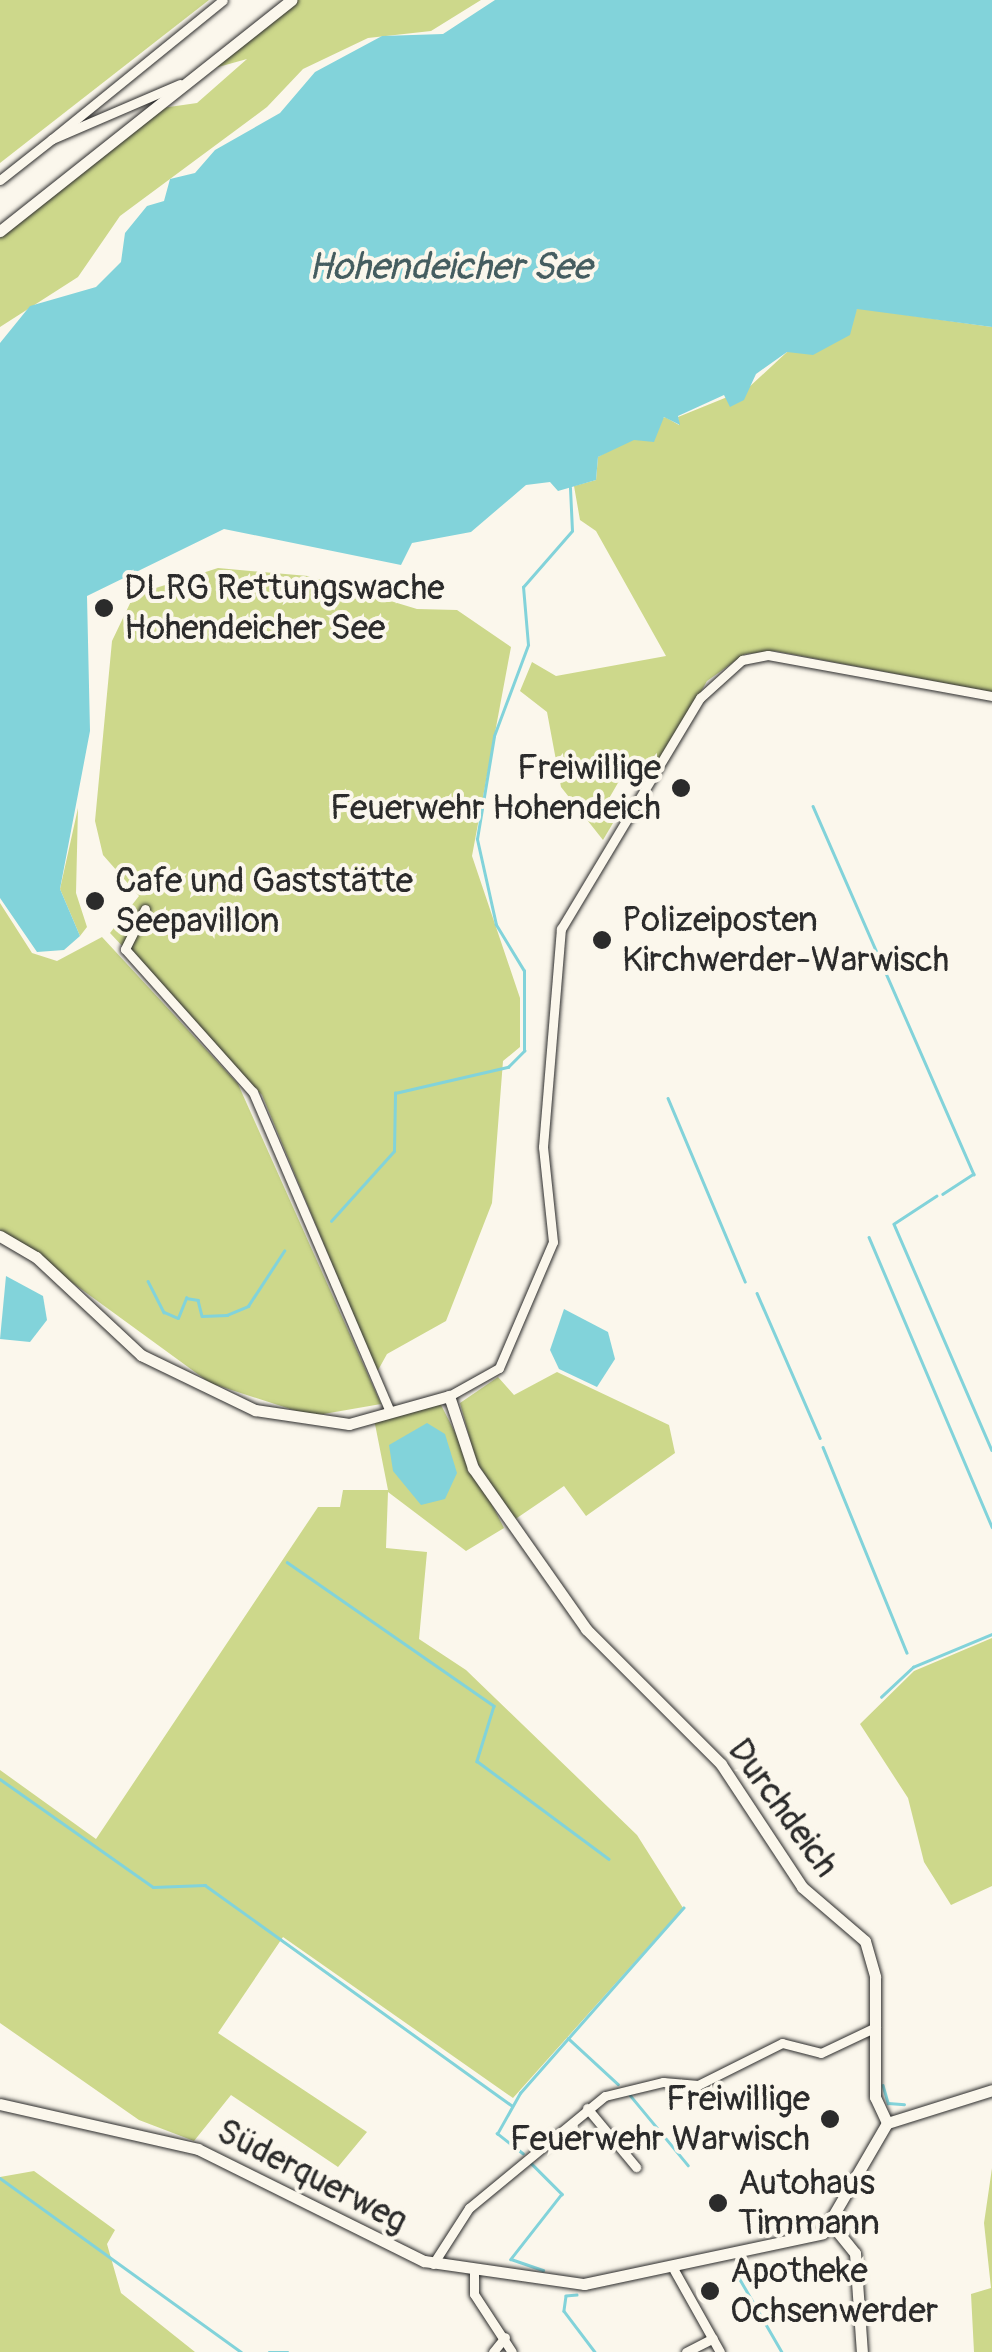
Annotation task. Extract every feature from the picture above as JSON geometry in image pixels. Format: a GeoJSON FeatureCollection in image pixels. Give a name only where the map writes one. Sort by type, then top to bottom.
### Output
{"type":"FeatureCollection","features":[{"type":"Feature","properties":{"kind":"street"},"geometry":{"type":"LineString","coordinates":[[0,180],[222,0]]}},
{"type":"Feature","properties":{"kind":"street"},"geometry":{"type":"LineString","coordinates":[[0,232],[291,0]]}},
{"type":"Feature","properties":{"kind":"street"},"geometry":{"type":"LineString","coordinates":[[52,139],[188,82]]}},
{"type":"Feature","properties":{"kind":"street"},"geometry":{"type":"LineString","coordinates":[[0,1236],[36,1257],[142,1355],[236,1402],[332,1424],[449,1396],[499,1368],[552,1242],[543,1142],[561,929],[706,689],[742,660],[768,655],[992,696]]}},
{"type":"Feature","properties":{"kind":"street"},"geometry":{"type":"LineString","coordinates":[[146,909],[125,949],[252,1092],[389,1408]]}},
{"type":"Feature","properties":{"kind":"street","name":"Durchdeich"},"geometry":{"type":"LineString","coordinates":[[449,1396],[473,1468],[586,1629],[721,1764],[802,1887],[865,1942],[876,2027],[876,2097],[887,2124]]}},
{"type":"Feature","properties":{"kind":"street"},"geometry":{"type":"LineString","coordinates":[[433,2264],[469,2208],[586,2108],[626,2087],[713,2081],[782,2043],[821,2053],[876,2027]]}},
{"type":"Feature","properties":{"kind":"street"},"geometry":{"type":"LineString","coordinates":[[862,2352],[856,2253],[833,2226],[887,2124],[992,2090]]}},
{"type":"Feature","properties":{"kind":"street","name":"Süderquerweg"},"geometry":{"type":"LineString","coordinates":[[0,2104],[198,2149],[340,2227],[433,2264],[474,2272],[584,2284],[674,2270],[833,2226]]}},
{"type":"Feature","properties":{"kind":"street"},"geometry":{"type":"LineString","coordinates":[[586,2108],[636,2167]]}},
{"type":"Feature","properties":{"kind":"street"},"geometry":{"type":"LineString","coordinates":[[674,2270],[720,2352]]}},
{"type":"Feature","properties":{"kind":"street"},"geometry":{"type":"LineString","coordinates":[[474,2272],[474,2294],[512,2352]]}},
{"type":"Feature","properties":{"kind":"street"},"geometry":{"type":"LineString","coordinates":[[492,2352],[505,2337]]}},
{"type":"Feature","properties":{"kind":"street"},"geometry":{"type":"LineString","coordinates":[[686,2352],[713,2338]]}},
{"type":"Feature","properties":{"kind":"green space"},"geometry":{"type":"Polygon","coordinates":[[[0,0],[209,0],[0,163],[0,0]]]}},
{"type":"Feature","properties":{"kind":"green space"},"geometry":{"type":"Polygon","coordinates":[[[297,0],[481,0],[431,31],[368,38],[303,69],[267,107],[120,216],[78,277],[0,327],[0,238],[162,108],[197,103],[247,59],[211,69],[297,0]]]}},
{"type":"Feature","properties":{"kind":"green space"},"geometry":{"type":"Polygon","coordinates":[[[857,308],[992,327],[992,692],[775,651],[745,654],[707,681],[650,782],[626,769],[600,814],[613,823],[603,840],[561,787],[547,712],[520,691],[532,662],[556,676],[666,656],[596,531],[580,520],[574,486],[596,480],[598,457],[665,417],[679,425],[678,417],[747,389],[787,352],[849,329],[857,308]]]}},
{"type":"Feature","properties":{"kind":"green space"},"geometry":{"type":"Polygon","coordinates":[[[218,568],[308,576],[417,609],[457,610],[511,647],[472,856],[520,998],[520,1047],[503,1061],[492,1203],[446,1321],[387,1354],[377,1372],[262,1095],[110,933],[139,896],[103,855],[95,821],[112,641],[134,595],[218,568]]]}},
{"type":"Feature","properties":{"kind":"green space"},"geometry":{"type":"Polygon","coordinates":[[[78,808],[76,893],[87,927],[80,936],[60,889],[78,808]]]}},
{"type":"Feature","properties":{"kind":"green space"},"geometry":{"type":"Polygon","coordinates":[[[0,903],[32,953],[57,961],[102,937],[238,1084],[381,1404],[312,1416],[210,1383],[0,1230],[0,903]]]}},
{"type":"Feature","properties":{"kind":"green space"},"geometry":{"type":"Polygon","coordinates":[[[557,1372],[669,1425],[675,1453],[586,1516],[564,1486],[514,1520],[476,1461],[460,1403],[498,1377],[514,1395],[557,1372]]]}},
{"type":"Feature","properties":{"kind":"green space"},"geometry":{"type":"Polygon","coordinates":[[[440,1403],[504,1528],[466,1551],[388,1492],[386,1548],[427,1552],[419,1639],[466,1670],[637,1835],[683,1908],[513,2098],[283,1937],[218,2033],[367,2132],[338,2167],[231,2095],[194,2141],[139,2120],[0,2023],[0,1770],[96,1839],[318,1507],[340,1507],[343,1490],[388,1490],[374,1419],[440,1403]]]}},
{"type":"Feature","properties":{"kind":"green space"},"geometry":{"type":"Polygon","coordinates":[[[992,1638],[992,1886],[951,1905],[924,1862],[908,1798],[860,1724],[914,1671],[992,1638]]]}},
{"type":"Feature","properties":{"kind":"green space"},"geometry":{"type":"Polygon","coordinates":[[[992,2168],[992,2352],[974,2352],[971,2294],[991,2288],[984,2223],[992,2168]]]}},
{"type":"Feature","properties":{"kind":"green space"},"geometry":{"type":"Polygon","coordinates":[[[34,2171],[115,2230],[107,2244],[121,2293],[195,2352],[0,2352],[0,2177],[34,2171]]]}},
{"type":"Feature","properties":{"kind":"water","name":"Hohendeicher See"},"geometry":{"type":"Polygon","coordinates":[[[495,0],[992,0],[992,327],[857,309],[850,335],[813,355],[787,352],[756,374],[744,400],[730,407],[724,395],[678,416],[680,425],[664,417],[654,442],[634,440],[598,457],[596,480],[558,491],[550,482],[526,485],[471,532],[412,543],[401,565],[224,529],[87,596],[90,731],[60,889],[80,936],[64,950],[37,952],[0,898],[0,343],[30,306],[96,287],[121,262],[125,233],[147,206],[164,201],[170,179],[195,173],[215,150],[280,113],[315,72],[382,36],[443,34],[495,0]]]}},
{"type":"Feature","properties":{"kind":"water"},"geometry":{"type":"Polygon","coordinates":[[[6,1276],[43,1296],[47,1320],[30,1342],[0,1339],[6,1276]]]}},
{"type":"Feature","properties":{"kind":"water"},"geometry":{"type":"Polygon","coordinates":[[[564,1309],[608,1332],[615,1359],[597,1387],[559,1369],[550,1350],[564,1309]]]}},
{"type":"Feature","properties":{"kind":"water"},"geometry":{"type":"Polygon","coordinates":[[[427,1423],[445,1434],[457,1473],[445,1499],[421,1505],[393,1471],[389,1445],[427,1423]]]}},
{"type":"Feature","properties":{"kind":"waterway"},"geometry":{"type":"LineString","coordinates":[[331,1221],[394,1151],[395,1093],[508,1067],[524,1051],[524,971],[496,925],[477,839],[494,736],[528,645],[523,587],[572,531],[570,488]]}},
{"type":"Feature","properties":{"kind":"waterway"},"geometry":{"type":"LineString","coordinates":[[813,806],[974,1174],[943,1194]]}},
{"type":"Feature","properties":{"kind":"waterway"},"geometry":{"type":"LineString","coordinates":[[668,1098],[745,1281]]}},
{"type":"Feature","properties":{"kind":"waterway"},"geometry":{"type":"LineString","coordinates":[[937,1196],[894,1224],[992,1450]]}},
{"type":"Feature","properties":{"kind":"waterway"},"geometry":{"type":"LineString","coordinates":[[869,1237],[992,1527]]}},
{"type":"Feature","properties":{"kind":"waterway"},"geometry":{"type":"LineString","coordinates":[[148,1281],[164,1312],[178,1318],[186,1298],[198,1300],[202,1316],[227,1315],[248,1306],[284,1251]]}},
{"type":"Feature","properties":{"kind":"waterway"},"geometry":{"type":"LineString","coordinates":[[757,1293],[820,1438]]}},
{"type":"Feature","properties":{"kind":"waterway"},"geometry":{"type":"LineString","coordinates":[[823,1447],[907,1653]]}},
{"type":"Feature","properties":{"kind":"waterway"},"geometry":{"type":"LineString","coordinates":[[287,1562],[494,1706],[477,1761],[609,1859]]}},
{"type":"Feature","properties":{"kind":"waterway"},"geometry":{"type":"LineString","coordinates":[[881,1697],[913,1667],[992,1634]]}},
{"type":"Feature","properties":{"kind":"waterway"},"geometry":{"type":"LineString","coordinates":[[0,1779],[153,1887],[205,1885],[512,2106]]}},
{"type":"Feature","properties":{"kind":"waterway"},"geometry":{"type":"LineString","coordinates":[[523,2154],[497,2134],[520,2093],[683,1908]]}},
{"type":"Feature","properties":{"kind":"waterway"},"geometry":{"type":"LineString","coordinates":[[568,2038],[618,2084]]}},
{"type":"Feature","properties":{"kind":"waterway"},"geometry":{"type":"LineString","coordinates":[[883,2085],[888,2103],[904,2104]]}},
{"type":"Feature","properties":{"kind":"waterway"},"geometry":{"type":"LineString","coordinates":[[630,2095],[688,2165]]}},
{"type":"Feature","properties":{"kind":"waterway"},"geometry":{"type":"LineString","coordinates":[[531,2163],[562,2194],[511,2259],[543,2270]]}},
{"type":"Feature","properties":{"kind":"waterway"},"geometry":{"type":"LineString","coordinates":[[0,2178],[241,2352]]}},
{"type":"Feature","properties":{"kind":"waterway"},"geometry":{"type":"LineString","coordinates":[[734,2269],[782,2352]]}},
{"type":"Feature","properties":{"kind":"waterway"},"geometry":{"type":"LineString","coordinates":[[577,2295],[566,2296],[564,2311],[595,2352]]}},
{"type":"Feature","properties":{"kind":"waterway"},"geometry":{"type":"LineString","coordinates":[[269,2352],[288,2352]]}},
{"type":"Feature","properties":{"kind":"place","name":"DLRG Rettungswache Hohendeicher See"},"geometry":{"type":"Point","coordinates":[104,608]}},
{"type":"Feature","properties":{"kind":"place","name":"Freiwillige Feuerwehr Hohendeich"},"geometry":{"type":"Point","coordinates":[681,788]}},
{"type":"Feature","properties":{"kind":"place","name":"Cafe und Gaststätte Seepavillon"},"geometry":{"type":"Point","coordinates":[95,901]}},
{"type":"Feature","properties":{"kind":"place","name":"Polizeiposten Kirchwerder-Warwisch"},"geometry":{"type":"Point","coordinates":[602,940]}},
{"type":"Feature","properties":{"kind":"place","name":"Freiwillige Feuerwehr Warwisch"},"geometry":{"type":"Point","coordinates":[830,2119]}},
{"type":"Feature","properties":{"kind":"place","name":"Autohaus Timmann"},"geometry":{"type":"Point","coordinates":[718,2203]}},
{"type":"Feature","properties":{"kind":"place","name":"Apotheke Ochsenwerder"},"geometry":{"type":"Point","coordinates":[710,2291]}}]}
